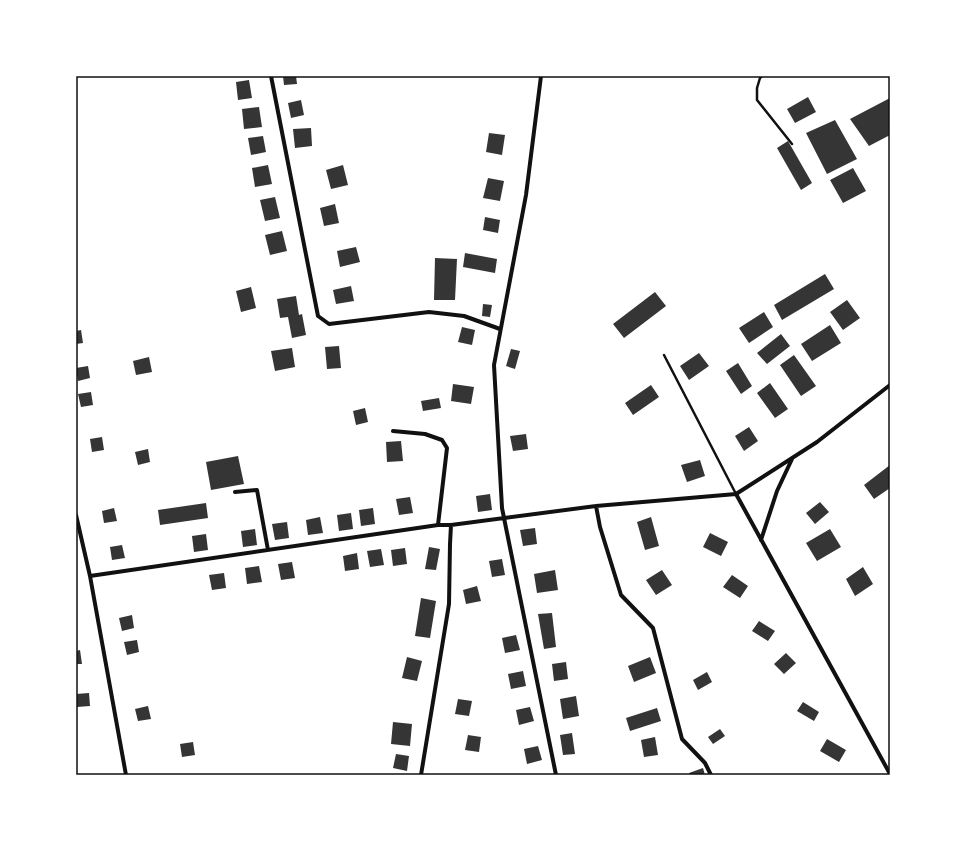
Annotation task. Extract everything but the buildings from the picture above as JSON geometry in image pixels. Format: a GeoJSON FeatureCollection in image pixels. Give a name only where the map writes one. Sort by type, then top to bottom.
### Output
{"type":"FeatureCollection","features":[{"type":"Feature","properties":{"kind":"street"},"geometry":{"type":"LineString","coordinates":[[271,76],[318,316],[329,324],[429,312],[464,316],[500,329]]}},
{"type":"Feature","properties":{"kind":"street"},"geometry":{"type":"LineString","coordinates":[[541,76],[526,195],[494,365],[502,508],[556,775]]}},
{"type":"Feature","properties":{"kind":"street"},"geometry":{"type":"LineString","coordinates":[[90,576],[438,525],[452,525],[596,506],[736,494],[817,442],[890,385]]}},
{"type":"Feature","properties":{"kind":"street"},"geometry":{"type":"LineString","coordinates":[[393,431],[425,434],[442,440],[447,448],[438,525]]}},
{"type":"Feature","properties":{"kind":"street"},"geometry":{"type":"LineString","coordinates":[[761,540],[777,491],[792,459]]}},
{"type":"Feature","properties":{"kind":"street"},"geometry":{"type":"LineString","coordinates":[[235,492],[257,490],[268,550]]}},
{"type":"Feature","properties":{"kind":"street"},"geometry":{"type":"LineString","coordinates":[[736,494],[890,774]]}},
{"type":"Feature","properties":{"kind":"street"},"geometry":{"type":"LineString","coordinates":[[596,506],[600,527],[621,595],[653,628],[682,739],[705,763],[711,775]]}},
{"type":"Feature","properties":{"kind":"street"},"geometry":{"type":"LineString","coordinates":[[76,516],[90,576],[126,775]]}},
{"type":"Feature","properties":{"kind":"street"},"geometry":{"type":"LineString","coordinates":[[421,775],[449,604],[450,544],[452,525]]}},
{"type":"Feature","properties":{"kind":"lane"},"geometry":{"type":"LineString","coordinates":[[762,76],[757,88],[757,100],[792,144]]}},
{"type":"Feature","properties":{"kind":"lane"},"geometry":{"type":"LineString","coordinates":[[664,355],[736,494]]}}]}
